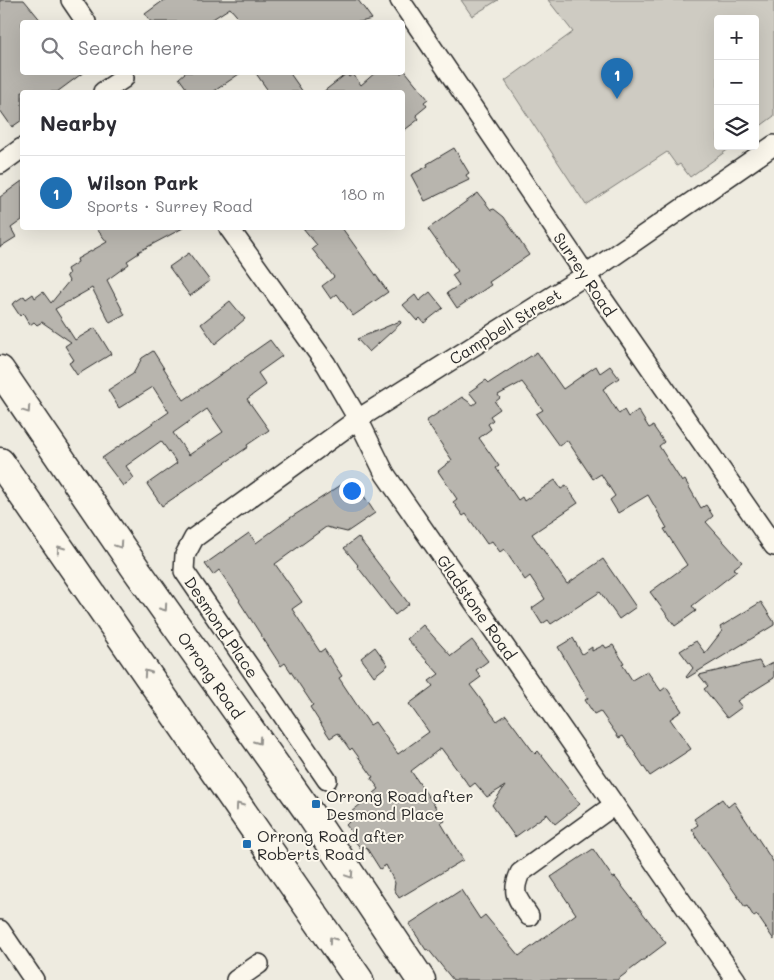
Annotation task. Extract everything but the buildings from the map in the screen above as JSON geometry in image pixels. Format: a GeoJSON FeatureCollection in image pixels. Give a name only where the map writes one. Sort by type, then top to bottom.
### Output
{"type":"FeatureCollection","features":[{"type":"Feature","properties":{"kind":"highway","name":"Orrong Road"},"geometry":{"type":"LineString","coordinates":[[0,370],[136,569],[310,814],[421,980]]}},
{"type":"Feature","properties":{"kind":"highway"},"geometry":{"type":"LineString","coordinates":[[0,462],[360,980]]}},
{"type":"Feature","properties":{"kind":"street"},"geometry":{"type":"LineString","coordinates":[[71,0],[85,20]]}},
{"type":"Feature","properties":{"kind":"street","name":"Surrey Road"},"geometry":{"type":"LineString","coordinates":[[400,0],[586,275],[774,546]]}},
{"type":"Feature","properties":{"kind":"street"},"geometry":{"type":"LineString","coordinates":[[107,90],[126,81]]}},
{"type":"Feature","properties":{"kind":"street","name":"Campbell Street"},"geometry":{"type":"LineString","coordinates":[[358,419],[586,275],[774,145]]}},
{"type":"Feature","properties":{"kind":"street"},"geometry":{"type":"LineString","coordinates":[[0,164],[20,149]]}},
{"type":"Feature","properties":{"kind":"street","name":"Gladstone Road"},"geometry":{"type":"LineString","coordinates":[[230,230],[326,364],[358,419],[385,474],[736,980]]}},
{"type":"Feature","properties":{"kind":"street","name":"Desmond Place"},"geometry":{"type":"LineString","coordinates":[[327,780],[184,571],[185,555],[194,538],[358,419]]}},
{"type":"Feature","properties":{"kind":"street"},"geometry":{"type":"LineString","coordinates":[[529,916],[516,896],[515,885],[520,872],[614,805]]}},
{"type":"Feature","properties":{"kind":"street"},"geometry":{"type":"LineString","coordinates":[[0,930],[34,980]]}},
{"type":"Feature","properties":{"kind":"street"},"geometry":{"type":"LineString","coordinates":[[236,980],[259,964]]}},
{"type":"Feature","properties":{"kind":"shaded area"},"geometry":{"type":"Polygon","coordinates":[[[461,0],[498,0],[472,16],[461,0]]]}},
{"type":"Feature","properties":{"kind":"shaded area"},"geometry":{"type":"Polygon","coordinates":[[[548,0],[774,0],[774,116],[759,127],[759,15],[714,15],[714,150],[727,150],[690,177],[680,164],[677,166],[667,152],[586,205],[505,81],[573,32],[548,0]]]}},
{"type":"Feature","properties":{"kind":"place","name":"Wilson Park"},"geometry":{"type":"Point","coordinates":[617,99]}},
{"type":"Feature","properties":{"kind":"place","name":"Orrong Road after Desmond Place"},"geometry":{"type":"Point","coordinates":[316,804]}},
{"type":"Feature","properties":{"kind":"place","name":"Orrong Road after Roberts Road"},"geometry":{"type":"Point","coordinates":[247,844]}}]}
